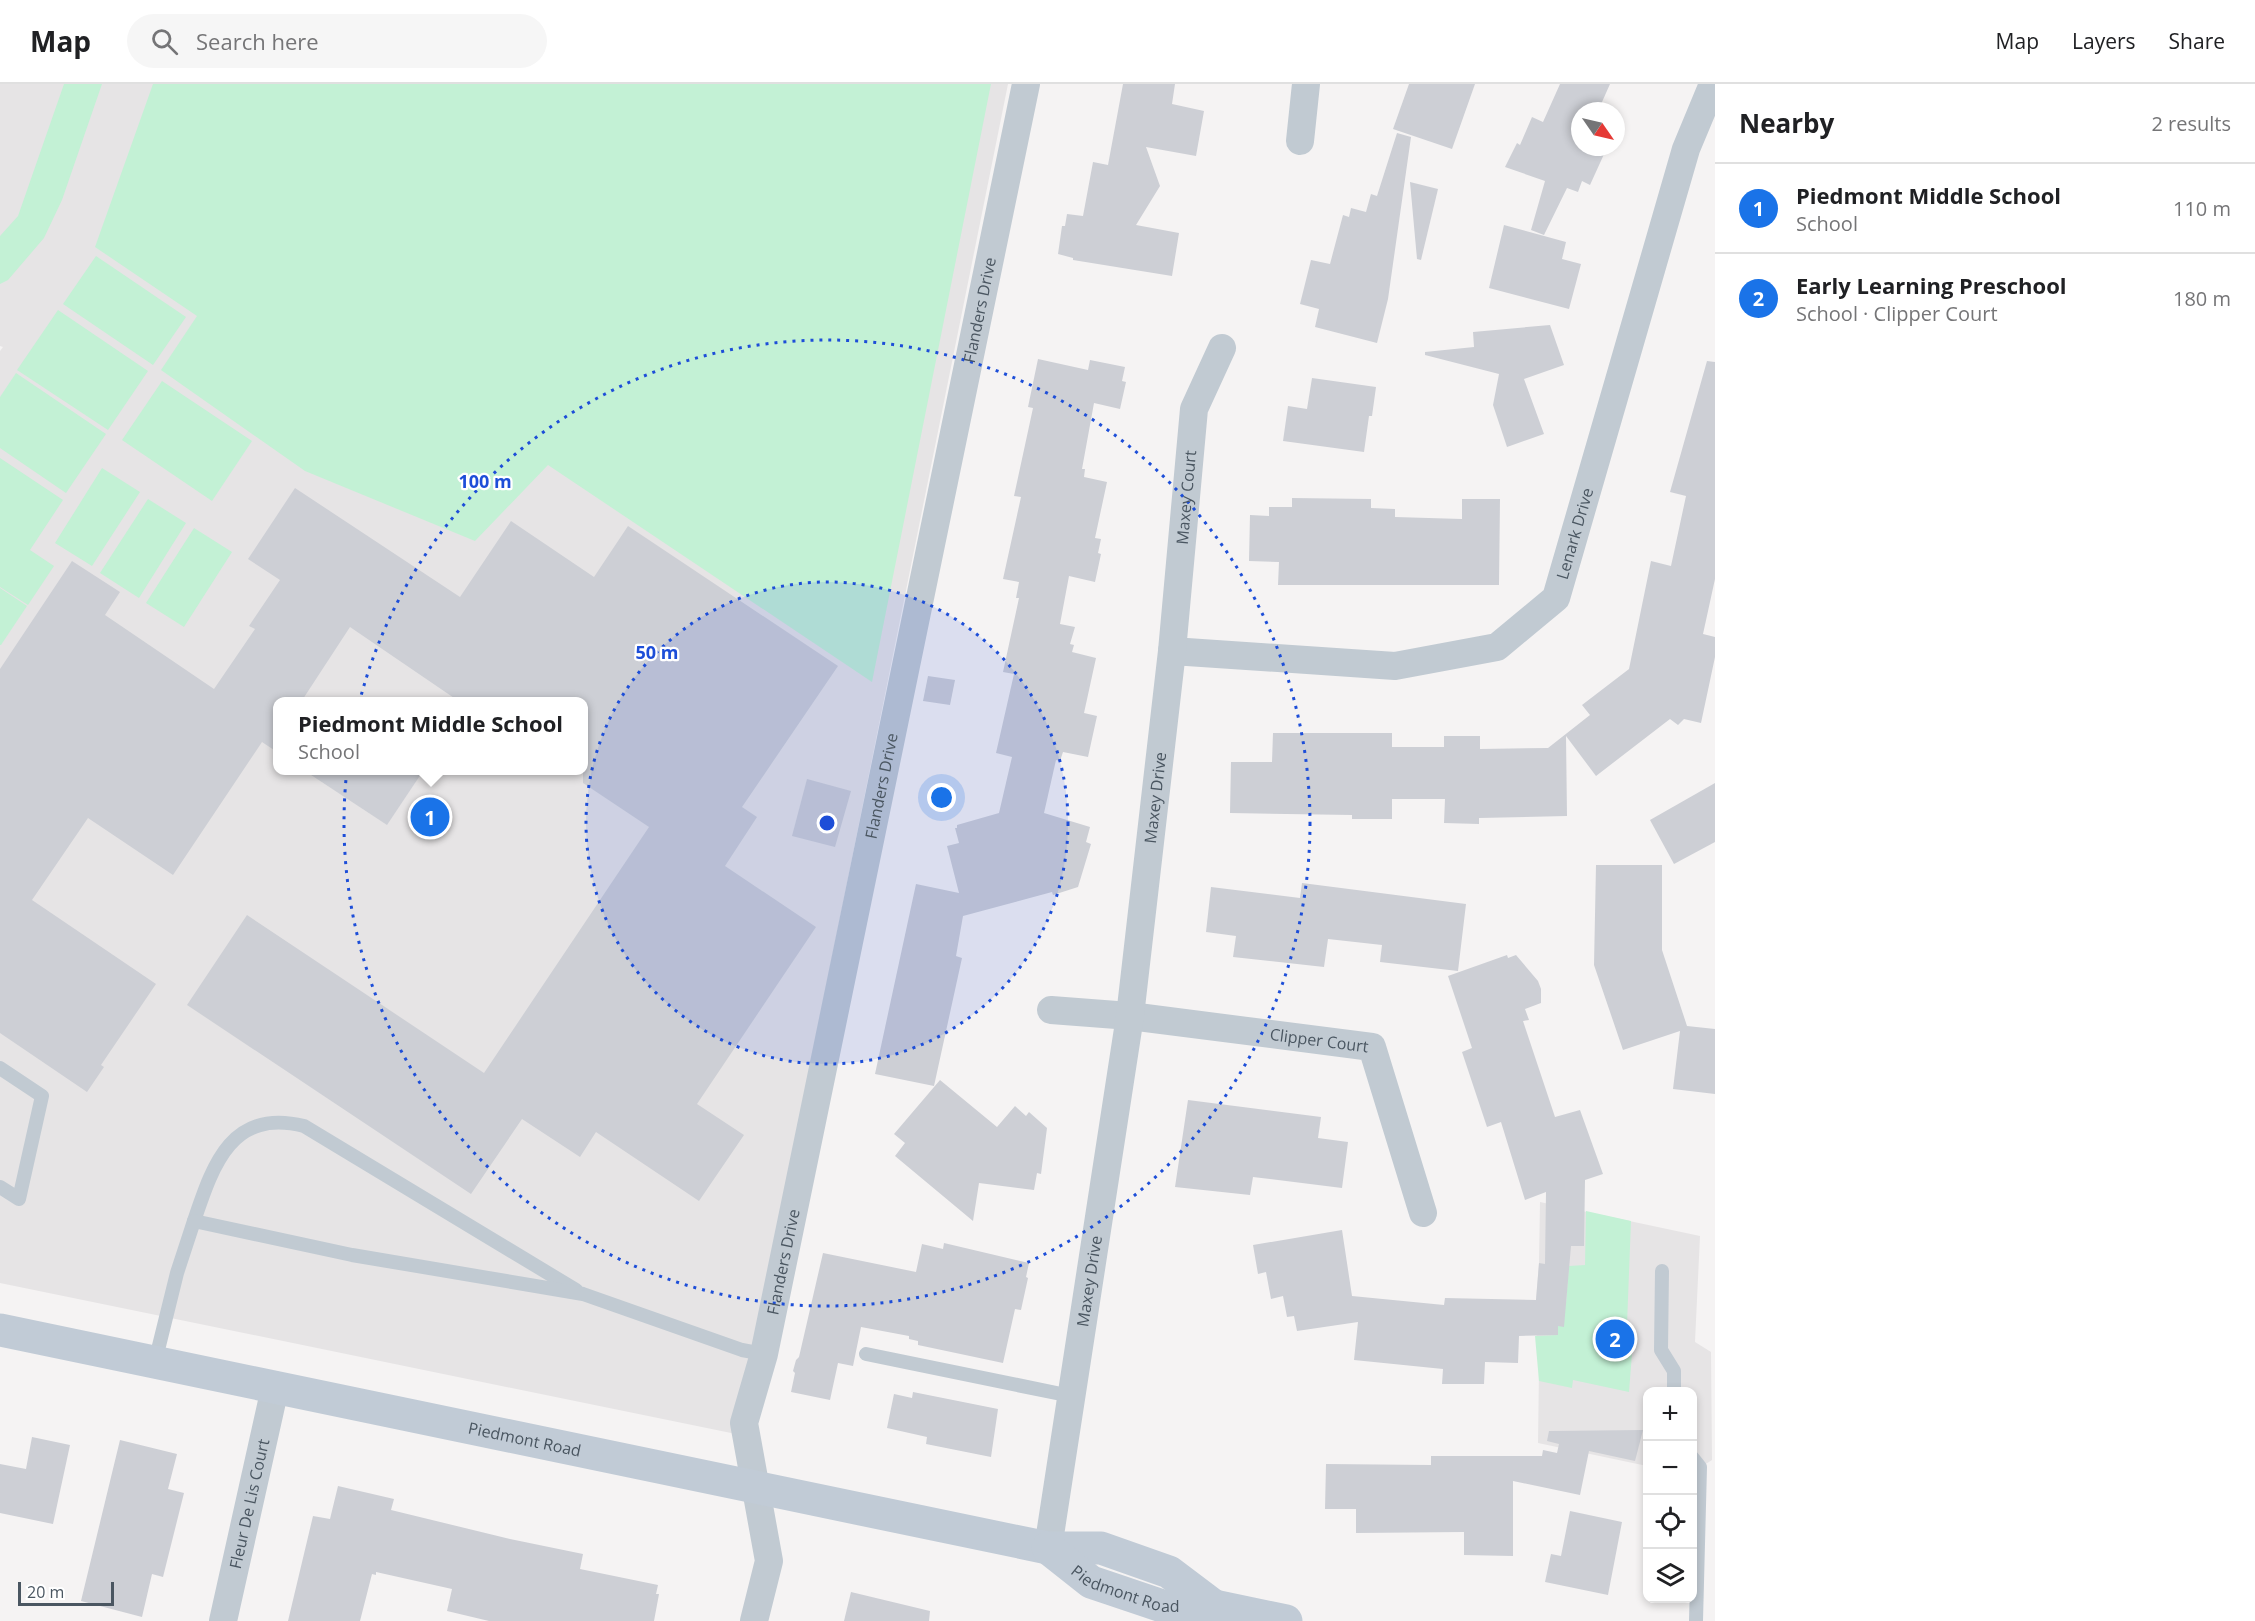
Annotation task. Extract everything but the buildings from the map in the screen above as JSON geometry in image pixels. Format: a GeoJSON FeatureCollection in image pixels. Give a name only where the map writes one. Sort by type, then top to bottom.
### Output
{"type":"FeatureCollection","features":[{"type":"Feature","properties":{"kind":"main road","name":"Piedmont Road"},"geometry":{"type":"LineString","coordinates":[[0,1330],[1048,1548],[1101,1548],[1168,1572],[1212,1613],[1286,1621]]}},
{"type":"Feature","properties":{"kind":"street","name":"Flanders Drive"},"geometry":{"type":"LineString","coordinates":[[754,1621],[769,1561],[744,1423],[764,1354],[1026,84]]}},
{"type":"Feature","properties":{"kind":"street"},"geometry":{"type":"LineString","coordinates":[[1300,141],[1306,84]]}},
{"type":"Feature","properties":{"kind":"street","name":"Lenark Drive"},"geometry":{"type":"LineString","coordinates":[[1172,651],[1395,666],[1497,647],[1556,598],[1686,149],[1713,84]]}},
{"type":"Feature","properties":{"kind":"street","name":"Maxey Court"},"geometry":{"type":"LineString","coordinates":[[1172,651],[1194,409],[1222,348]]}},
{"type":"Feature","properties":{"kind":"street","name":"Maxey Drive"},"geometry":{"type":"LineString","coordinates":[[1048,1548],[1130,1016],[1172,651]]}},
{"type":"Feature","properties":{"kind":"street"},"geometry":{"type":"LineString","coordinates":[[1051,1010],[1130,1016]]}},
{"type":"Feature","properties":{"kind":"street","name":"Clipper Court"},"geometry":{"type":"LineString","coordinates":[[1130,1016],[1372,1047],[1423,1214]]}},
{"type":"Feature","properties":{"kind":"street","name":"Fleur De Lis Court"},"geometry":{"type":"LineString","coordinates":[[224,1621],[275,1388]]}},
{"type":"Feature","properties":{"kind":"lane"},"geometry":{"type":"LineString","coordinates":[[0,1068],[42,1096],[19,1199],[0,1187]]}},
{"type":"Feature","properties":{"kind":"lane"},"geometry":{"type":"LineString","coordinates":[[155,1362],[174,1283],[211,1172],[229,1143],[261,1123],[289,1122],[304,1126],[583,1294]]}},
{"type":"Feature","properties":{"kind":"lane"},"geometry":{"type":"LineString","coordinates":[[194,1221],[352,1255],[583,1294],[742,1350],[764,1354]]}},
{"type":"Feature","properties":{"kind":"lane"},"geometry":{"type":"LineString","coordinates":[[1662,1271],[1661,1350],[1674,1371],[1674,1387]]}},
{"type":"Feature","properties":{"kind":"lane"},"geometry":{"type":"LineString","coordinates":[[866,1354],[1071,1396]]}},
{"type":"Feature","properties":{"kind":"lane"},"geometry":{"type":"LineString","coordinates":[[1696,1621],[1700,1467],[1697,1463]]}},
{"type":"Feature","properties":{"kind":"shaded area"},"geometry":{"type":"Polygon","coordinates":[[[0,84],[1008,84],[736,1434],[0,1283],[0,351],[3,347],[0,346],[0,84]]]}},
{"type":"Feature","properties":{"kind":"shaded area"},"geometry":{"type":"Polygon","coordinates":[[[1540,1202],[1700,1236],[1695,1342],[1711,1352],[1712,1460],[1697,1469],[1697,1387],[1643,1387],[1643,1465],[1538,1443],[1539,1369],[1534,1300],[1536,1300],[1540,1202]]]}},
{"type":"Feature","properties":{"kind":"green space"},"geometry":{"type":"Polygon","coordinates":[[[64,84],[102,84],[62,200],[44,238],[8,280],[0,284],[0,236],[18,216],[64,84]]]}},
{"type":"Feature","properties":{"kind":"green space"},"geometry":{"type":"Polygon","coordinates":[[[153,84],[991,84],[872,682],[548,465],[475,541],[305,471],[161,370],[197,316],[95,247],[153,84]]]}},
{"type":"Feature","properties":{"kind":"green space"},"geometry":{"type":"Polygon","coordinates":[[[96,256],[186,317],[153,365],[63,304],[96,256]]]}},
{"type":"Feature","properties":{"kind":"green space"},"geometry":{"type":"Polygon","coordinates":[[[58,310],[148,371],[108,430],[17,370],[58,310]]]}},
{"type":"Feature","properties":{"kind":"green space"},"geometry":{"type":"Polygon","coordinates":[[[16,373],[106,434],[66,493],[0,448],[0,397],[16,373]]]}},
{"type":"Feature","properties":{"kind":"green space"},"geometry":{"type":"Polygon","coordinates":[[[162,381],[252,441],[212,501],[122,440],[162,381]]]}},
{"type":"Feature","properties":{"kind":"green space"},"geometry":{"type":"Polygon","coordinates":[[[0,458],[63,500],[30,550],[54,566],[28,605],[0,587],[0,458]]]}},
{"type":"Feature","properties":{"kind":"green space"},"geometry":{"type":"Polygon","coordinates":[[[102,468],[140,492],[92,566],[55,543],[102,468]]]}},
{"type":"Feature","properties":{"kind":"green space"},"geometry":{"type":"Polygon","coordinates":[[[148,499],[186,523],[139,598],[100,573],[148,499]]]}},
{"type":"Feature","properties":{"kind":"green space"},"geometry":{"type":"Polygon","coordinates":[[[194,528],[232,552],[184,627],[146,603],[194,528]]]}},
{"type":"Feature","properties":{"kind":"green space"},"geometry":{"type":"Polygon","coordinates":[[[0,588],[27,606],[1,645],[0,645],[0,588]]]}},
{"type":"Feature","properties":{"kind":"green space"},"geometry":{"type":"Polygon","coordinates":[[[1586,1211],[1631,1221],[1626,1351],[1632,1353],[1629,1392],[1573,1380],[1572,1388],[1539,1381],[1535,1336],[1558,1335],[1557,1302],[1566,1303],[1569,1266],[1585,1265],[1586,1211]]]}},
{"type":"Feature","properties":{"kind":"place","name":"Piedmont Middle School"},"geometry":{"type":"Point","coordinates":[430,817]}},
{"type":"Feature","properties":{"kind":"place","name":"Early Learning Preschool"},"geometry":{"type":"Point","coordinates":[1615,1339]}}]}
